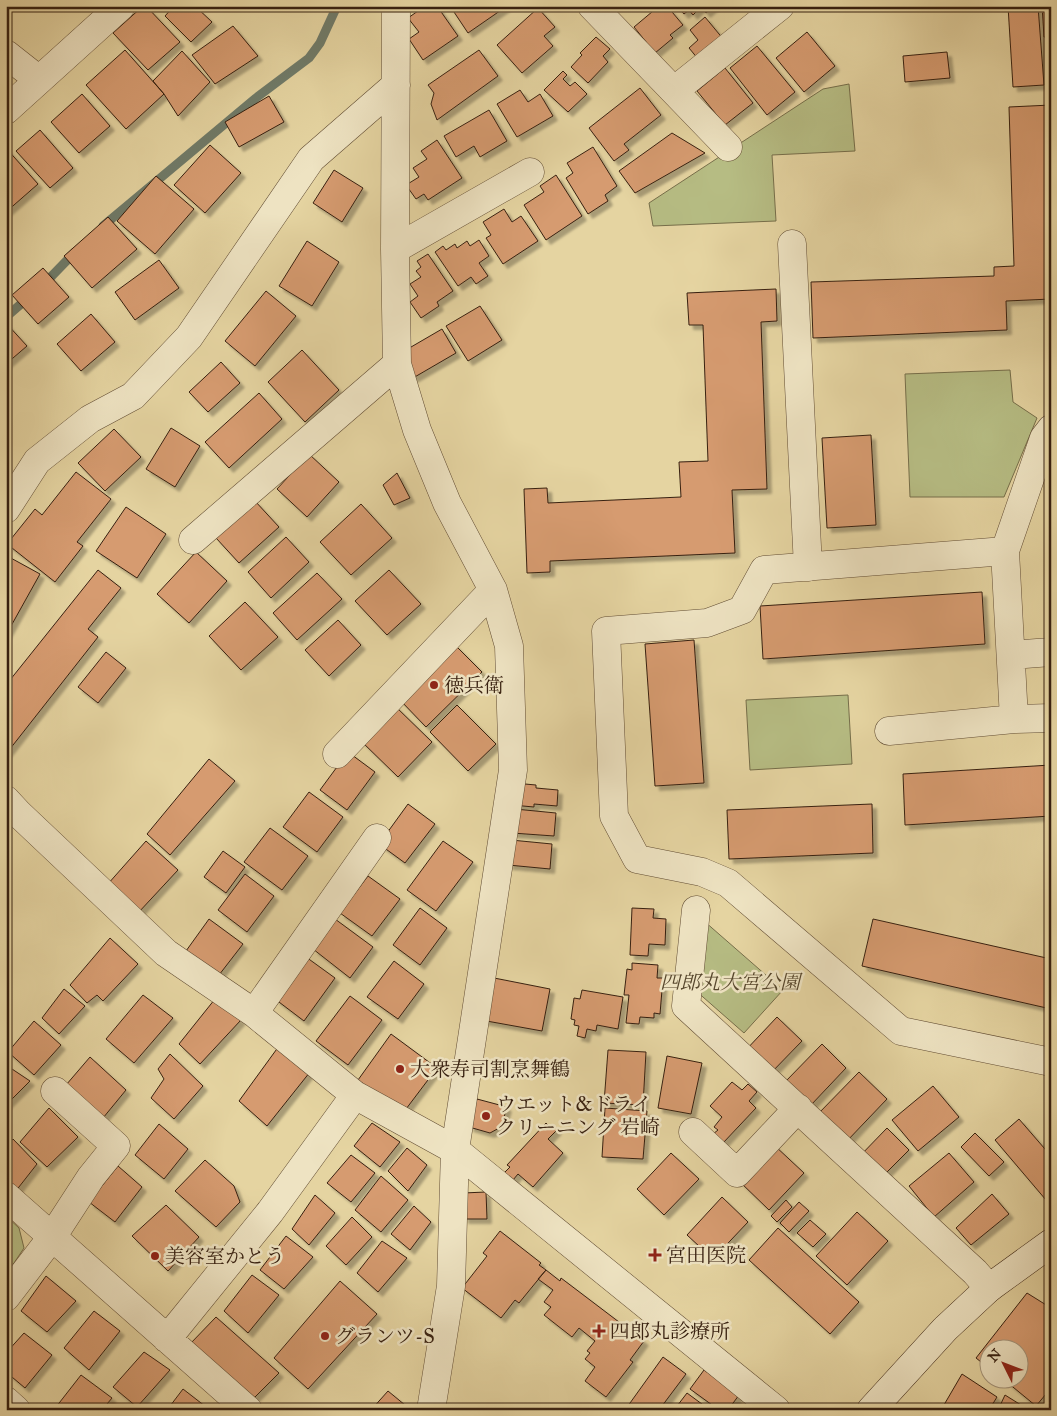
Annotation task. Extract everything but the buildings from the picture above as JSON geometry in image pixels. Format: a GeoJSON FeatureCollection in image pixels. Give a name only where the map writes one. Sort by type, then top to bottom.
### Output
{"type":"FeatureCollection","features":[{"type":"Feature","properties":{"kind":"street"},"geometry":{"type":"LineString","coordinates":[[6,110],[121,6]]}},
{"type":"Feature","properties":{"kind":"street"},"geometry":{"type":"LineString","coordinates":[[396,6],[395,249],[397,364],[417,430],[447,503],[493,590],[509,646],[513,770],[455,1150],[451,1286],[431,1410]]}},
{"type":"Feature","properties":{"kind":"street"},"geometry":{"type":"LineString","coordinates":[[592,6],[728,147]]}},
{"type":"Feature","properties":{"kind":"street"},"geometry":{"type":"LineString","coordinates":[[675,90],[780,6]]}},
{"type":"Feature","properties":{"kind":"street"},"geometry":{"type":"LineString","coordinates":[[6,54],[39,80]]}},
{"type":"Feature","properties":{"kind":"street"},"geometry":{"type":"LineString","coordinates":[[6,509],[37,461],[90,420],[134,396],[189,337],[311,160],[396,85]]}},
{"type":"Feature","properties":{"kind":"street"},"geometry":{"type":"LineString","coordinates":[[395,249],[530,172]]}},
{"type":"Feature","properties":{"kind":"street"},"geometry":{"type":"LineString","coordinates":[[792,244],[808,567]]}},
{"type":"Feature","properties":{"kind":"street"},"geometry":{"type":"LineString","coordinates":[[193,540],[397,364]]}},
{"type":"Feature","properties":{"kind":"street"},"geometry":{"type":"LineString","coordinates":[[1014,720],[1005,551],[1044,438],[1051,429]]}},
{"type":"Feature","properties":{"kind":"street"},"geometry":{"type":"LineString","coordinates":[[1005,551],[764,570],[742,610],[707,623],[606,631],[614,816],[637,859],[702,872],[728,884],[901,1031],[1051,1062]]}},
{"type":"Feature","properties":{"kind":"street"},"geometry":{"type":"LineString","coordinates":[[337,754],[493,590]]}},
{"type":"Feature","properties":{"kind":"street"},"geometry":{"type":"LineString","coordinates":[[1010,655],[1051,652]]}},
{"type":"Feature","properties":{"kind":"street"},"geometry":{"type":"LineString","coordinates":[[889,731],[1051,718]]}},
{"type":"Feature","properties":{"kind":"street"},"geometry":{"type":"LineString","coordinates":[[6,800],[166,953],[254,1013],[355,1095],[455,1150],[776,1410]]}},
{"type":"Feature","properties":{"kind":"street"},"geometry":{"type":"LineString","coordinates":[[254,1013],[376,838]]}},
{"type":"Feature","properties":{"kind":"street"},"geometry":{"type":"LineString","coordinates":[[696,910],[686,1006],[975,1272],[989,1288]]}},
{"type":"Feature","properties":{"kind":"street"},"geometry":{"type":"LineString","coordinates":[[6,1297],[52,1237],[91,1176],[116,1146],[55,1091]]}},
{"type":"Feature","properties":{"kind":"street"},"geometry":{"type":"LineString","coordinates":[[168,1339],[270,1212],[355,1095]]}},
{"type":"Feature","properties":{"kind":"street"},"geometry":{"type":"LineString","coordinates":[[693,1132],[737,1173],[798,1108]]}},
{"type":"Feature","properties":{"kind":"street"},"geometry":{"type":"LineString","coordinates":[[6,1196],[248,1410]]}},
{"type":"Feature","properties":{"kind":"street"},"geometry":{"type":"LineString","coordinates":[[871,1410],[944,1329],[989,1288],[1051,1243]]}},
{"type":"Feature","properties":{"kind":"street"},"geometry":{"type":"LineString","coordinates":[[6,1401],[16,1410]]}},
{"type":"Feature","properties":{"kind":"green space"},"geometry":{"type":"Polygon","coordinates":[[[849,84],[855,151],[772,155],[776,221],[653,226],[649,203],[823,89],[849,84]]]}},
{"type":"Feature","properties":{"kind":"green space"},"geometry":{"type":"Polygon","coordinates":[[[1010,370],[1013,402],[1037,418],[1004,497],[910,497],[905,374],[1010,370]]]}},
{"type":"Feature","properties":{"kind":"green space"},"geometry":{"type":"Polygon","coordinates":[[[848,695],[852,764],[750,770],[746,700],[848,695]]]}},
{"type":"Feature","properties":{"kind":"green space","name":"四郎丸大宮公園"},"geometry":{"type":"Polygon","coordinates":[[[704,921],[783,990],[744,1033],[695,990],[704,921]]]}},
{"type":"Feature","properties":{"kind":"green space"},"geometry":{"type":"Polygon","coordinates":[[[6,1216],[19,1228],[24,1248],[6,1275],[6,1216]]]}},
{"type":"Feature","properties":{"kind":"waterway"},"geometry":{"type":"LineString","coordinates":[[103,226],[256,98],[309,58],[320,43],[337,6]]}},
{"type":"Feature","properties":{"kind":"waterway"},"geometry":{"type":"LineString","coordinates":[[44,284],[75,252]]}},
{"type":"Feature","properties":{"kind":"waterway"},"geometry":{"type":"LineString","coordinates":[[6,317],[29,297]]}},
{"type":"Feature","properties":{"kind":"place","name":"徳兵衛"},"geometry":{"type":"Point","coordinates":[434,685]}},
{"type":"Feature","properties":{"kind":"place","name":"大衆寿司割烹舞鶴"},"geometry":{"type":"Point","coordinates":[400,1069]}},
{"type":"Feature","properties":{"kind":"place","name":"ウエット&ドライ クリーニング 岩崎"},"geometry":{"type":"Point","coordinates":[486,1116]}},
{"type":"Feature","properties":{"kind":"place","name":"宮田医院"},"geometry":{"type":"Point","coordinates":[655,1255]}},
{"type":"Feature","properties":{"kind":"place","name":"美容室かとう"},"geometry":{"type":"Point","coordinates":[155,1256]}},
{"type":"Feature","properties":{"kind":"place","name":"四郎丸診療所"},"geometry":{"type":"Point","coordinates":[599,1331]}},
{"type":"Feature","properties":{"kind":"place","name":"グランツ-S"},"geometry":{"type":"Point","coordinates":[325,1336]}}]}
